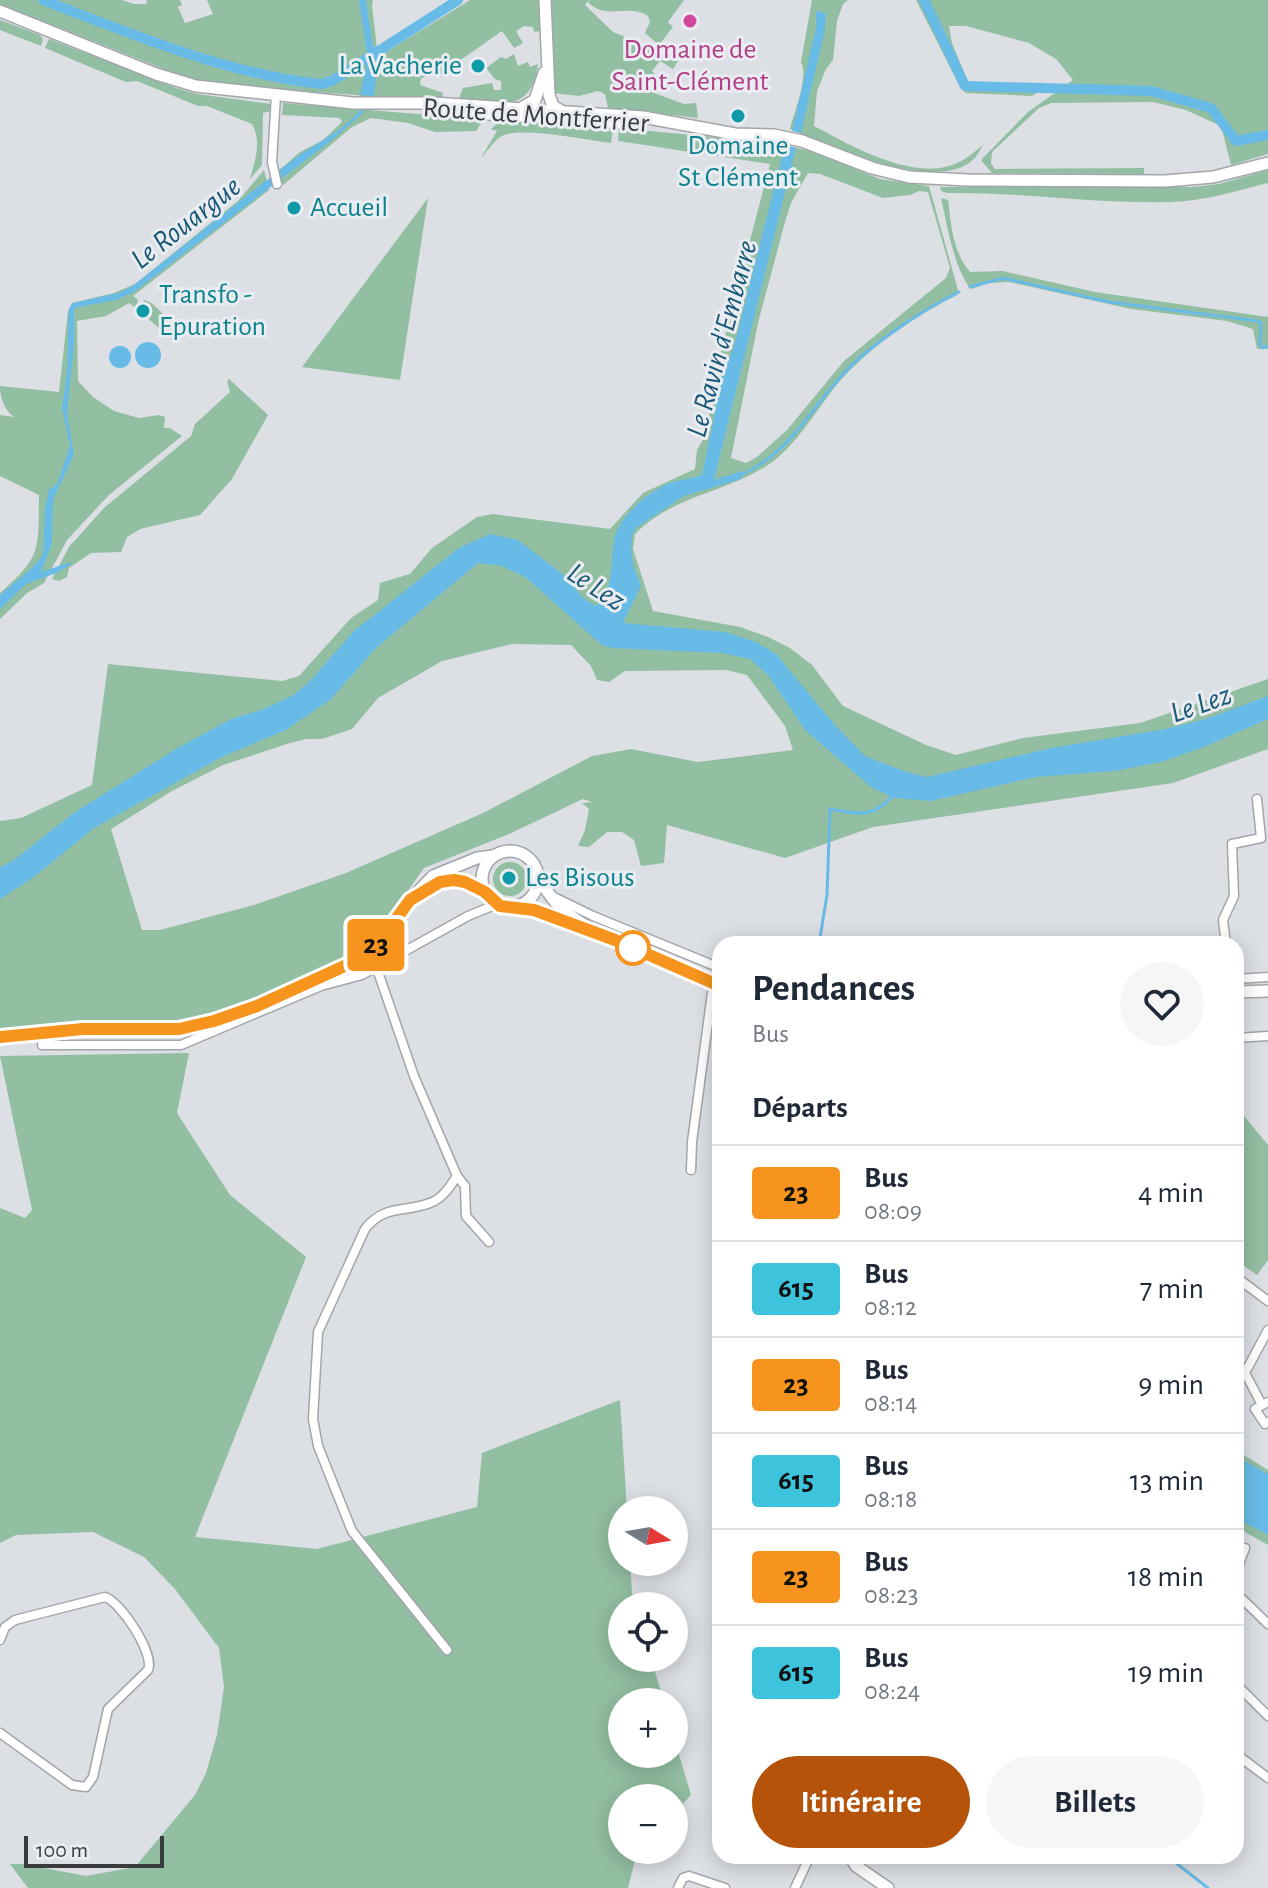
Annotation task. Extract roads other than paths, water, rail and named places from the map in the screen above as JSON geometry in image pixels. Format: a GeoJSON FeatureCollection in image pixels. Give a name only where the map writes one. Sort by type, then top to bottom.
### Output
{"type":"FeatureCollection","features":[{"type":"Feature","properties":{"kind":"street"},"geometry":{"type":"LineString","coordinates":[[542,113],[547,53],[545,0]]}},
{"type":"Feature","properties":{"kind":"street","name":"Route de Montferrier"},"geometry":{"type":"LineString","coordinates":[[0,11],[176,80],[224,91],[510,116],[564,111],[643,117],[682,125]]}},
{"type":"Feature","properties":{"kind":"street"},"geometry":{"type":"LineString","coordinates":[[520,108],[544,93]]}},
{"type":"Feature","properties":{"kind":"street"},"geometry":{"type":"LineString","coordinates":[[544,93],[553,106],[564,111]]}},
{"type":"Feature","properties":{"kind":"street"},"geometry":{"type":"LineString","coordinates":[[276,95],[273,175],[277,184]]}},
{"type":"Feature","properties":{"kind":"street","name":"Route de Montferrier"},"geometry":{"type":"LineString","coordinates":[[391,105],[433,103],[520,108],[542,113],[712,128],[757,137],[780,136],[802,141],[896,176],[946,180],[1165,181],[1213,177],[1268,163]]}},
{"type":"Feature","properties":{"kind":"street"},"geometry":{"type":"LineString","coordinates":[[1225,936],[1223,920],[1233,901],[1232,844],[1261,838],[1257,799]]}},
{"type":"Feature","properties":{"kind":"street"},"geometry":{"type":"LineString","coordinates":[[0,1037],[83,1029],[179,1029],[257,1006],[360,959],[380,941],[410,900],[433,876],[477,858],[508,851],[516,851],[531,860],[550,895],[576,920],[712,982]]}},
{"type":"Feature","properties":{"kind":"street"},"geometry":{"type":"LineString","coordinates":[[485,892],[481,876],[493,856]]}},
{"type":"Feature","properties":{"kind":"street"},"geometry":{"type":"LineString","coordinates":[[518,906],[531,897],[537,875]]}},
{"type":"Feature","properties":{"kind":"street"},"geometry":{"type":"LineString","coordinates":[[410,900],[440,882],[465,882],[485,892],[497,904],[518,906],[615,940]]}},
{"type":"Feature","properties":{"kind":"street"},"geometry":{"type":"LineString","coordinates":[[550,895],[712,965]]}},
{"type":"Feature","properties":{"kind":"street"},"geometry":{"type":"LineString","coordinates":[[42,1045],[181,1045],[321,986],[377,969],[461,920],[497,904]]}},
{"type":"Feature","properties":{"kind":"street"},"geometry":{"type":"LineString","coordinates":[[377,969],[414,1076],[457,1176],[465,1186],[466,1216],[489,1242]]}},
{"type":"Feature","properties":{"kind":"street"},"geometry":{"type":"LineString","coordinates":[[1244,978],[1268,977]]}},
{"type":"Feature","properties":{"kind":"street"},"geometry":{"type":"LineString","coordinates":[[1244,992],[1268,991]]}},
{"type":"Feature","properties":{"kind":"street"},"geometry":{"type":"LineString","coordinates":[[691,1170],[712,993]]}},
{"type":"Feature","properties":{"kind":"street"},"geometry":{"type":"LineString","coordinates":[[1244,1038],[1268,1036]]}},
{"type":"Feature","properties":{"kind":"street"},"geometry":{"type":"LineString","coordinates":[[447,1650],[352,1531],[318,1446],[313,1419],[318,1332],[365,1229],[374,1218],[389,1211],[432,1203],[446,1192],[457,1176]]}},
{"type":"Feature","properties":{"kind":"street"},"geometry":{"type":"LineString","coordinates":[[1244,1283],[1268,1301]]}},
{"type":"Feature","properties":{"kind":"street"},"geometry":{"type":"LineString","coordinates":[[1244,1366],[1268,1330]]}},
{"type":"Feature","properties":{"kind":"street"},"geometry":{"type":"LineString","coordinates":[[1244,1377],[1265,1404],[1255,1409],[1265,1424],[1268,1422]]}},
{"type":"Feature","properties":{"kind":"street"},"geometry":{"type":"LineString","coordinates":[[0,1640],[5,1627],[15,1620],[105,1597],[117,1606],[135,1631],[151,1664],[108,1709],[93,1777],[86,1787],[72,1785],[0,1733]]}},
{"type":"Feature","properties":{"kind":"street"},"geometry":{"type":"LineString","coordinates":[[1244,1601],[1268,1624]]}},
{"type":"Feature","properties":{"kind":"street"},"geometry":{"type":"LineString","coordinates":[[1244,1692],[1268,1716]]}},
{"type":"Feature","properties":{"kind":"street"},"geometry":{"type":"LineString","coordinates":[[1244,1760],[1268,1778]]}},
{"type":"Feature","properties":{"kind":"street"},"geometry":{"type":"LineString","coordinates":[[795,1888],[806,1864]]}},
{"type":"Feature","properties":{"kind":"street"},"geometry":{"type":"LineString","coordinates":[[855,1864],[888,1888]]}},
{"type":"Feature","properties":{"kind":"street"},"geometry":{"type":"LineString","coordinates":[[678,1888],[683,1878],[689,1876],[725,1888]]}},
{"type":"Feature","properties":{"kind":"water"},"geometry":{"type":"Polygon","coordinates":[[[359,0],[366,0],[372,42],[378,57],[374,96],[360,95],[368,60],[359,0]]]}},
{"type":"Feature","properties":{"kind":"water"},"geometry":{"type":"Polygon","coordinates":[[[816,11],[826,13],[825,29],[801,133],[792,131],[816,28],[816,11]]]}},
{"type":"Feature","properties":{"kind":"water"},"geometry":{"type":"Polygon","coordinates":[[[361,107],[364,108],[362,114],[333,139],[134,292],[116,300],[74,308],[67,414],[74,454],[53,500],[52,544],[41,572],[71,562],[56,573],[26,584],[0,609],[0,595],[43,555],[49,490],[57,484],[70,446],[62,407],[67,374],[69,309],[73,303],[119,293],[134,285],[294,159],[350,121],[361,107]]]}},
{"type":"Feature","properties":{"kind":"water"},"geometry":{"type":"Polygon","coordinates":[[[785,145],[796,148],[714,480],[742,471],[741,479],[684,496],[636,528],[631,548],[641,586],[623,623],[725,632],[756,642],[776,654],[865,756],[927,777],[1051,748],[1165,729],[1206,719],[1268,696],[1268,719],[1161,762],[1115,771],[1036,777],[931,801],[894,798],[871,787],[805,730],[768,675],[750,659],[722,653],[602,645],[525,577],[502,566],[478,563],[376,648],[331,699],[286,730],[222,757],[94,828],[34,877],[0,899],[0,867],[14,860],[75,812],[176,749],[231,719],[264,709],[295,694],[354,631],[459,548],[490,534],[518,540],[565,576],[583,598],[596,606],[606,591],[614,540],[627,515],[665,485],[702,475],[725,364],[736,339],[785,145]]]}},
{"type":"Feature","properties":{"kind":"water"},"geometry":{"type":"Polygon","coordinates":[[[148,342],[157,346],[161,355],[157,364],[148,368],[139,364],[135,355],[139,346],[148,342]]]}},
{"type":"Feature","properties":{"kind":"water"},"geometry":{"type":"Polygon","coordinates":[[[116,346],[124,346],[131,357],[124,368],[116,368],[109,361],[109,353],[116,346]]]}},
{"type":"Feature","properties":{"kind":"water"},"geometry":{"type":"Polygon","coordinates":[[[1244,1460],[1268,1474],[1268,1535],[1244,1522],[1244,1460]]]}},
{"type":"Feature","properties":{"kind":"waterway"},"geometry":{"type":"LineString","coordinates":[[43,0],[144,39],[215,62],[251,72],[321,84],[332,81],[458,0]]}},
{"type":"Feature","properties":{"kind":"waterway"},"geometry":{"type":"LineString","coordinates":[[924,0],[965,86],[1151,91],[1211,108],[1236,141],[1268,135]]}},
{"type":"Feature","properties":{"kind":"waterway"},"geometry":{"type":"LineString","coordinates":[[970,287],[1003,278],[1109,302],[1258,321],[1261,323],[1260,345],[1263,348],[1268,346]]}},
{"type":"Feature","properties":{"kind":"waterway"},"geometry":{"type":"LineString","coordinates":[[741,475],[758,466],[786,443],[844,373],[868,350],[914,317],[959,292]]}},
{"type":"Feature","properties":{"kind":"waterway"},"geometry":{"type":"LineString","coordinates":[[820,936],[827,895],[830,809],[865,813],[880,808],[894,794]]}},
{"type":"Feature","properties":{"kind":"waterway"},"geometry":{"type":"LineString","coordinates":[[1177,1864],[1208,1888]]}},
{"type":"Feature","properties":{"kind":"place","name":"Domaine de Saint-Clément"},"geometry":{"type":"Point","coordinates":[690,21]}},
{"type":"Feature","properties":{"kind":"place","name":"La Vacherie"},"geometry":{"type":"Point","coordinates":[478,66]}},
{"type":"Feature","properties":{"kind":"place","name":"Domaine St Clément"},"geometry":{"type":"Point","coordinates":[738,116]}},
{"type":"Feature","properties":{"kind":"place","name":"Accueil"},"geometry":{"type":"Point","coordinates":[294,208]}},
{"type":"Feature","properties":{"kind":"place","name":"Transfo - Epuration"},"geometry":{"type":"Point","coordinates":[143,311]}},
{"type":"Feature","properties":{"kind":"place","name":"Les Bisous"},"geometry":{"type":"Point","coordinates":[509,878]}},
{"type":"Feature","properties":{"kind":"water label","name":"Le Rouargue"},"geometry":{"type":"Point","coordinates":[186,223]}},
{"type":"Feature","properties":{"kind":"water label","name":"Le Ravin d'Embarre"},"geometry":{"type":"Point","coordinates":[722,339]}},
{"type":"Feature","properties":{"kind":"water label","name":"Le Lez"},"geometry":{"type":"Point","coordinates":[596,587]}},
{"type":"Feature","properties":{"kind":"water label","name":"Le Lez"},"geometry":{"type":"Point","coordinates":[1201,704]}}]}
